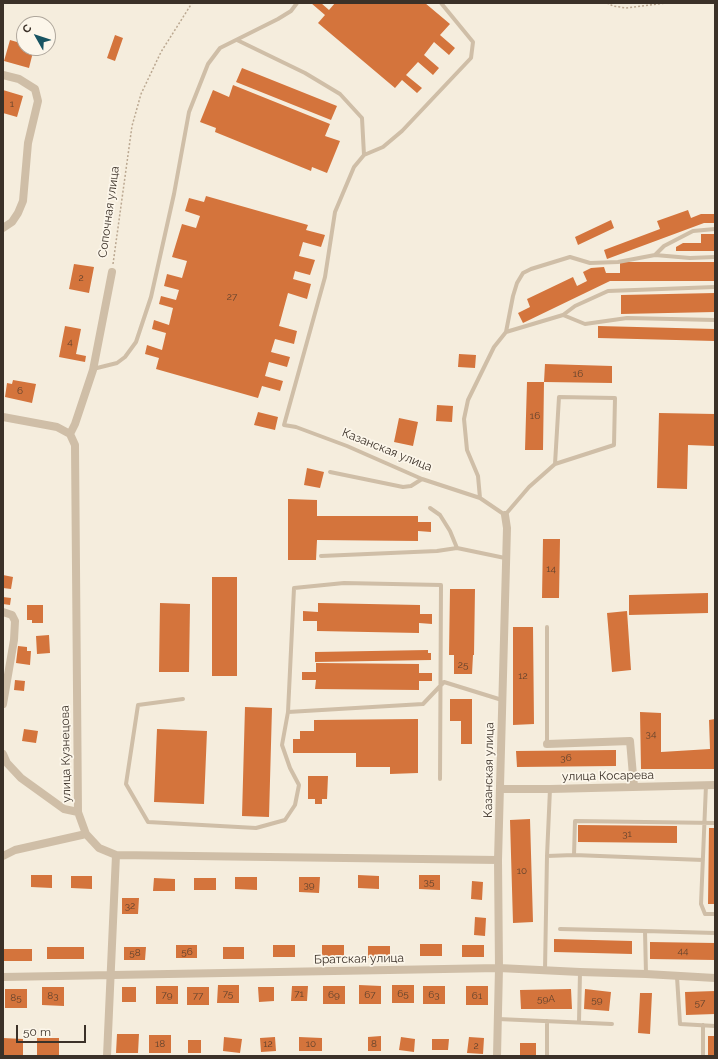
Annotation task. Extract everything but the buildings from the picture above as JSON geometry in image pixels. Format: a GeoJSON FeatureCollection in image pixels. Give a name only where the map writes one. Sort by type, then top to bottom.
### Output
{"type":"FeatureCollection","features":[{"type":"Feature","properties":{"kind":"street"},"geometry":{"type":"LineString","coordinates":[[3,75],[19,79],[35,88],[38,101],[28,143],[23,201],[12,222],[3,228]]}},
{"type":"Feature","properties":{"kind":"street","name":"Сопочная улица"},"geometry":{"type":"LineString","coordinates":[[70,434],[75,424],[93,370],[112,272]]}},
{"type":"Feature","properties":{"kind":"street"},"geometry":{"type":"LineString","coordinates":[[3,416],[57,427],[70,434]]}},
{"type":"Feature","properties":{"kind":"street","name":"улица Кузнецова"},"geometry":{"type":"LineString","coordinates":[[70,434],[75,445],[78,812],[86,834],[99,848],[116,855]]}},
{"type":"Feature","properties":{"kind":"street","name":"Казанская улица"},"geometry":{"type":"LineString","coordinates":[[497,1056],[499,968],[498,860],[507,528],[505,515]]}},
{"type":"Feature","properties":{"kind":"street"},"geometry":{"type":"LineString","coordinates":[[3,612],[12,615],[15,621],[14,640],[3,704]]}},
{"type":"Feature","properties":{"kind":"street"},"geometry":{"type":"LineString","coordinates":[[547,744],[630,741],[634,787]]}},
{"type":"Feature","properties":{"kind":"street"},"geometry":{"type":"LineString","coordinates":[[3,754],[7,763],[21,778],[64,809],[78,812]]}},
{"type":"Feature","properties":{"kind":"street","name":"улица Косарева"},"geometry":{"type":"LineString","coordinates":[[501,788],[550,789],[715,786]]}},
{"type":"Feature","properties":{"kind":"street"},"geometry":{"type":"LineString","coordinates":[[3,856],[15,850],[86,834]]}},
{"type":"Feature","properties":{"kind":"street"},"geometry":{"type":"LineString","coordinates":[[107,1056],[116,855],[498,860]]}},
{"type":"Feature","properties":{"kind":"street","name":"Братская улица"},"geometry":{"type":"LineString","coordinates":[[3,977],[499,968],[715,978]]}},
{"type":"Feature","properties":{"kind":"lane"},"geometry":{"type":"LineString","coordinates":[[93,370],[117,362],[125,357],[136,342],[153,290],[174,194],[189,112],[208,64],[220,48],[278,19],[291,11],[297,3]]}},
{"type":"Feature","properties":{"kind":"lane"},"geometry":{"type":"LineString","coordinates":[[237,40],[304,73],[340,94],[362,118],[364,154],[383,147],[402,131],[471,58],[473,42],[441,3]]}},
{"type":"Feature","properties":{"kind":"lane","name":"Казанская улица"},"geometry":{"type":"LineString","coordinates":[[364,154],[354,167],[335,212],[325,277],[284,424],[347,446],[422,479],[480,498],[505,515]]}},
{"type":"Feature","properties":{"kind":"lane"},"geometry":{"type":"LineString","coordinates":[[655,255],[664,246],[693,231],[715,229]]}},
{"type":"Feature","properties":{"kind":"lane"},"geometry":{"type":"LineString","coordinates":[[480,498],[478,476],[467,450],[464,419],[468,400],[494,347],[506,332],[513,296],[523,273],[531,269],[570,257],[590,263],[618,262],[655,255],[690,258],[715,257]]}},
{"type":"Feature","properties":{"kind":"lane"},"geometry":{"type":"LineString","coordinates":[[506,332],[563,315],[575,306],[608,291],[715,287]]}},
{"type":"Feature","properties":{"kind":"lane"},"geometry":{"type":"LineString","coordinates":[[563,315],[584,324],[627,318],[715,320]]}},
{"type":"Feature","properties":{"kind":"lane"},"geometry":{"type":"LineString","coordinates":[[505,515],[529,487],[555,464],[614,445],[615,398],[558,397],[555,464]]}},
{"type":"Feature","properties":{"kind":"lane"},"geometry":{"type":"LineString","coordinates":[[330,472],[403,487],[411,486],[422,479]]}},
{"type":"Feature","properties":{"kind":"lane"},"geometry":{"type":"LineString","coordinates":[[430,508],[440,515],[450,531],[457,548]]}},
{"type":"Feature","properties":{"kind":"lane"},"geometry":{"type":"LineString","coordinates":[[322,556],[437,551],[457,548],[505,558]]}},
{"type":"Feature","properties":{"kind":"lane"},"geometry":{"type":"LineString","coordinates":[[183,699],[138,705],[126,784],[148,822],[256,828],[286,820],[295,805],[299,785],[290,768],[282,745],[288,712],[294,588],[344,583],[441,585],[440,779]]}},
{"type":"Feature","properties":{"kind":"lane"},"geometry":{"type":"LineString","coordinates":[[547,627],[547,744]]}},
{"type":"Feature","properties":{"kind":"lane"},"geometry":{"type":"LineString","coordinates":[[288,712],[423,704],[444,682],[502,700]]}},
{"type":"Feature","properties":{"kind":"lane"},"geometry":{"type":"LineString","coordinates":[[706,785],[701,904],[705,914],[715,914]]}},
{"type":"Feature","properties":{"kind":"lane"},"geometry":{"type":"LineString","coordinates":[[545,970],[550,789]]}},
{"type":"Feature","properties":{"kind":"lane"},"geometry":{"type":"LineString","coordinates":[[574,855],[575,821],[715,823]]}},
{"type":"Feature","properties":{"kind":"lane"},"geometry":{"type":"LineString","coordinates":[[547,856],[574,855],[703,860]]}},
{"type":"Feature","properties":{"kind":"lane"},"geometry":{"type":"LineString","coordinates":[[560,929],[715,933]]}},
{"type":"Feature","properties":{"kind":"lane"},"geometry":{"type":"LineString","coordinates":[[645,932],[646,974]]}},
{"type":"Feature","properties":{"kind":"lane"},"geometry":{"type":"LineString","coordinates":[[579,1022],[580,972]]}},
{"type":"Feature","properties":{"kind":"lane"},"geometry":{"type":"LineString","coordinates":[[677,977],[680,1024],[715,1026]]}},
{"type":"Feature","properties":{"kind":"lane"},"geometry":{"type":"LineString","coordinates":[[498,1019],[612,1024]]}},
{"type":"Feature","properties":{"kind":"lane"},"geometry":{"type":"LineString","coordinates":[[546,1056],[547,1021]]}},
{"type":"Feature","properties":{"kind":"lane"},"geometry":{"type":"LineString","coordinates":[[703,1025],[703,1056]]}},
{"type":"Feature","properties":{"kind":"path","name":"Сопочная улица"},"geometry":{"type":"LineString","coordinates":[[112,272],[132,126],[141,94],[160,52],[192,3]]}},
{"type":"Feature","properties":{"kind":"path"},"geometry":{"type":"LineString","coordinates":[[607,3],[613,6],[626,8],[666,3]]}}]}
